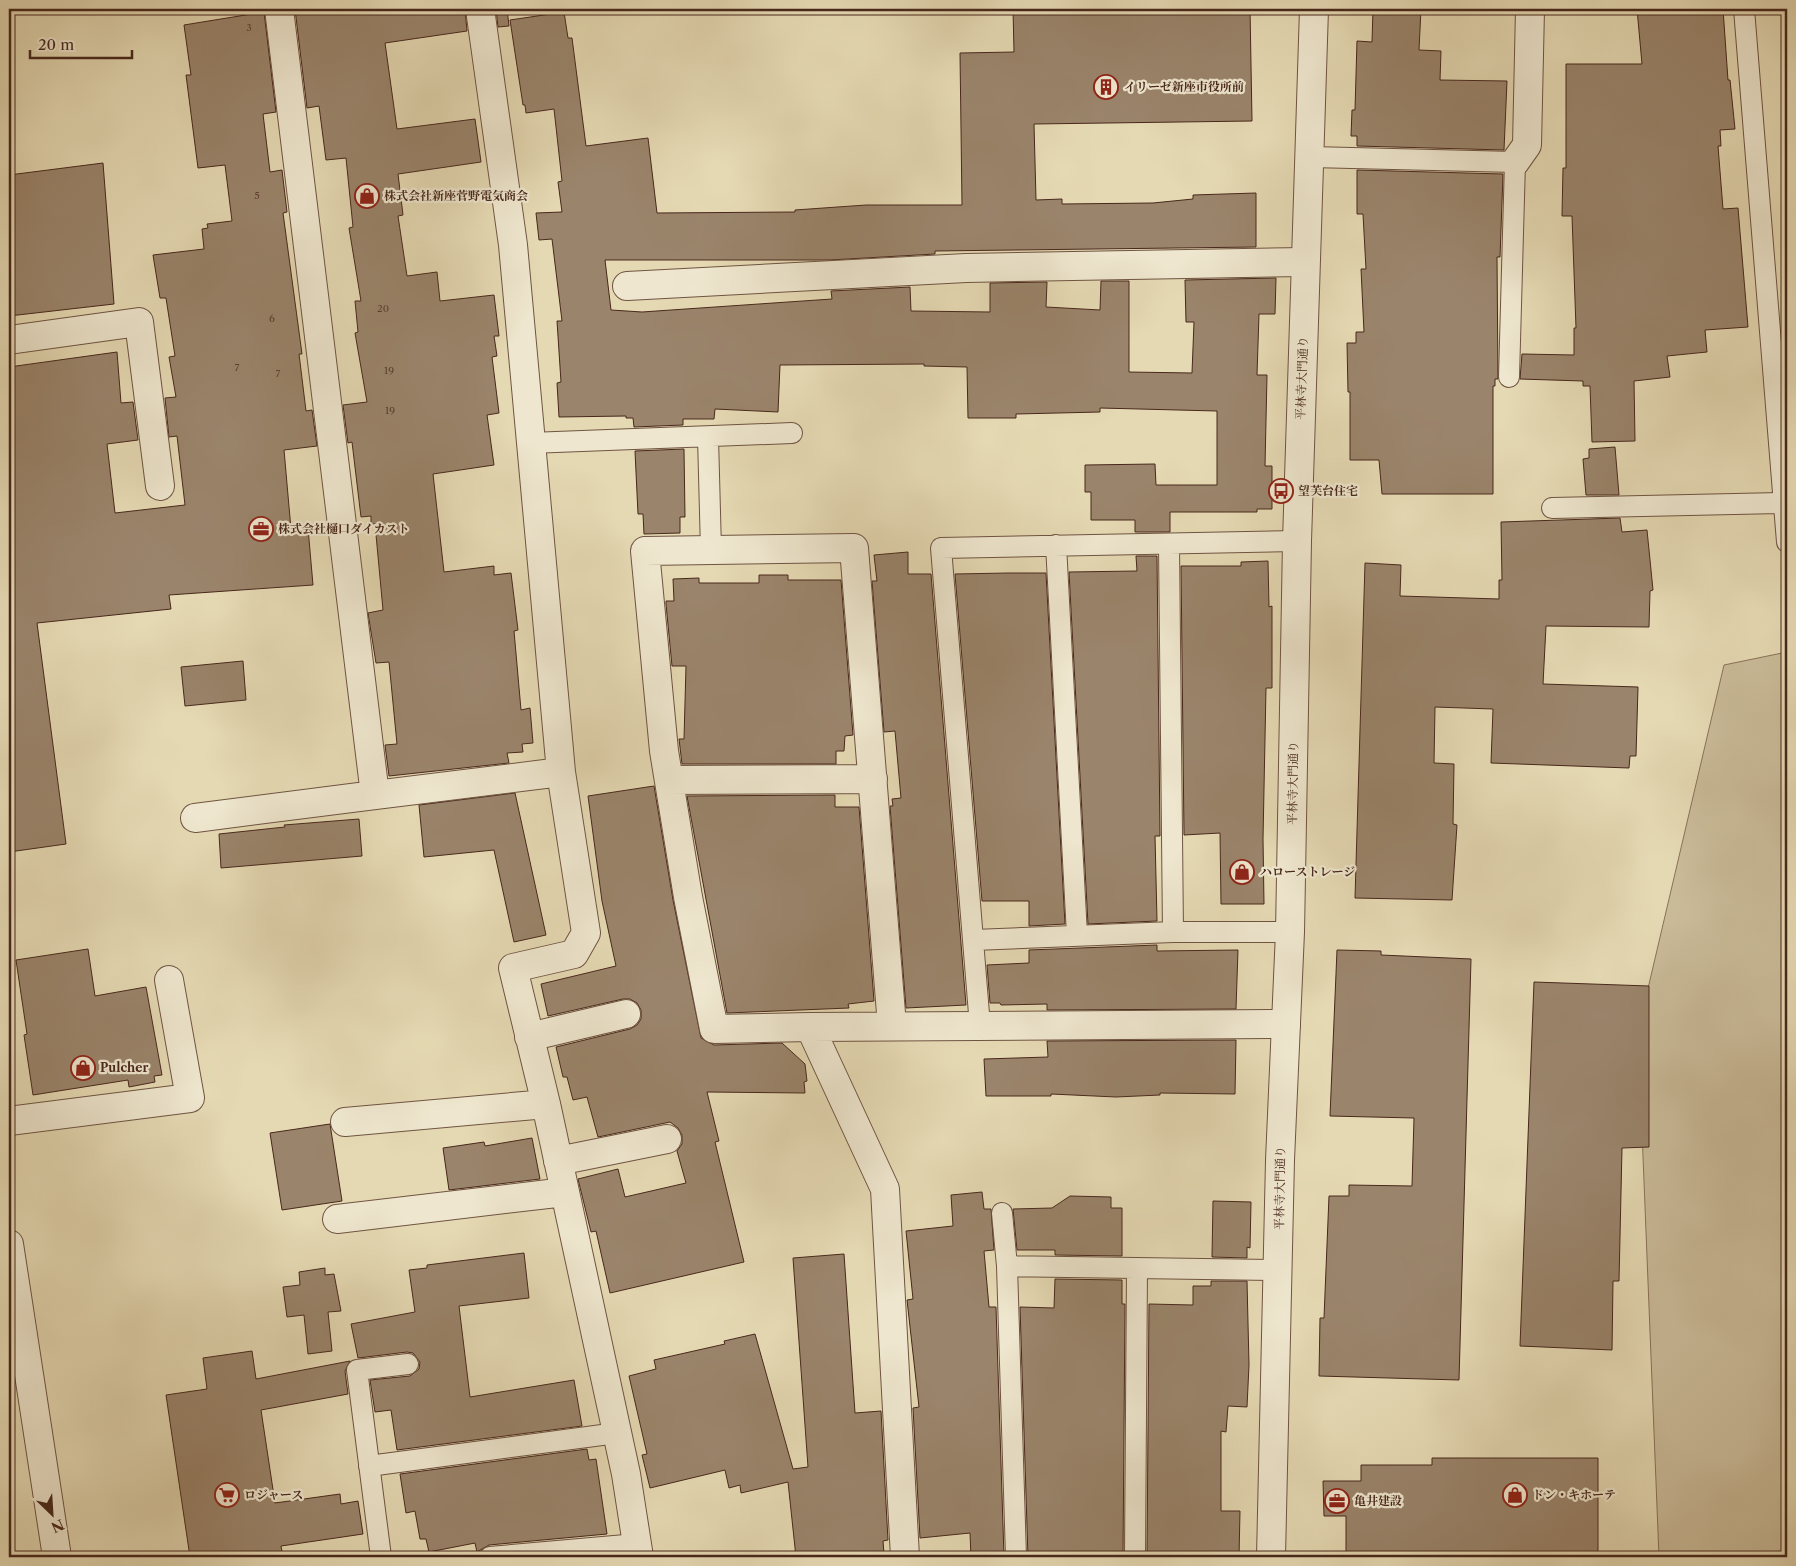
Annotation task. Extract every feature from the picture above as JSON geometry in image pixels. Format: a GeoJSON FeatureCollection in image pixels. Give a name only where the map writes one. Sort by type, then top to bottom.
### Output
{"type":"FeatureCollection","features":[{"type":"Feature","properties":{"kind":"street"},"geometry":{"type":"LineString","coordinates":[[279,9],[375,795]]}},
{"type":"Feature","properties":{"kind":"street"},"geometry":{"type":"LineString","coordinates":[[480,9],[513,245],[561,772],[586,933],[574,954],[513,968],[528,1037],[546,1104],[617,1433],[638,1551]]}},
{"type":"Feature","properties":{"kind":"street","name":"平林寺大門通り"},"geometry":{"type":"LineString","coordinates":[[1271,1557],[1280,1160],[1290,932],[1304,262],[1311,157],[1314,9]]}},
{"type":"Feature","properties":{"kind":"street"},"geometry":{"type":"LineString","coordinates":[[1515,162],[1527,145],[1530,9]]}},
{"type":"Feature","properties":{"kind":"street"},"geometry":{"type":"LineString","coordinates":[[627,286],[966,268],[1304,262]]}},
{"type":"Feature","properties":{"kind":"street"},"geometry":{"type":"LineString","coordinates":[[9,340],[139,322],[160,486]]}},
{"type":"Feature","properties":{"kind":"street"},"geometry":{"type":"LineString","coordinates":[[892,1026],[854,548],[645,551],[669,780],[688,897],[714,1029],[1286,1024]]}},
{"type":"Feature","properties":{"kind":"street"},"geometry":{"type":"LineString","coordinates":[[195,818],[561,772]]}},
{"type":"Feature","properties":{"kind":"street"},"geometry":{"type":"LineString","coordinates":[[669,780],[873,779]]}},
{"type":"Feature","properties":{"kind":"street"},"geometry":{"type":"LineString","coordinates":[[9,1121],[190,1098],[169,980]]}},
{"type":"Feature","properties":{"kind":"street"},"geometry":{"type":"LineString","coordinates":[[528,1037],[626,1014]]}},
{"type":"Feature","properties":{"kind":"street"},"geometry":{"type":"LineString","coordinates":[[810,1027],[886,1189],[905,1557]]}},
{"type":"Feature","properties":{"kind":"street"},"geometry":{"type":"LineString","coordinates":[[345,1122],[546,1104]]}},
{"type":"Feature","properties":{"kind":"street"},"geometry":{"type":"LineString","coordinates":[[558,1161],[666,1138]]}},
{"type":"Feature","properties":{"kind":"street"},"geometry":{"type":"LineString","coordinates":[[337,1219],[565,1192]]}},
{"type":"Feature","properties":{"kind":"street"},"geometry":{"type":"LineString","coordinates":[[9,1244],[57,1557]]}},
{"type":"Feature","properties":{"kind":"lane"},"geometry":{"type":"LineString","coordinates":[[1744,9],[1787,542]]}},
{"type":"Feature","properties":{"kind":"lane"},"geometry":{"type":"LineString","coordinates":[[1311,157],[1515,162],[1509,377]]}},
{"type":"Feature","properties":{"kind":"lane"},"geometry":{"type":"LineString","coordinates":[[530,443],[792,433]]}},
{"type":"Feature","properties":{"kind":"lane"},"geometry":{"type":"LineString","coordinates":[[708,437],[711,550]]}},
{"type":"Feature","properties":{"kind":"lane"},"geometry":{"type":"LineString","coordinates":[[1552,508],[1784,503]]}},
{"type":"Feature","properties":{"kind":"lane"},"geometry":{"type":"LineString","coordinates":[[980,1026],[940,548],[1297,541]]}},
{"type":"Feature","properties":{"kind":"lane"},"geometry":{"type":"LineString","coordinates":[[1056,545],[1077,935]]}},
{"type":"Feature","properties":{"kind":"lane"},"geometry":{"type":"LineString","coordinates":[[1169,545],[1173,932]]}},
{"type":"Feature","properties":{"kind":"lane"},"geometry":{"type":"LineString","coordinates":[[974,940],[1173,932],[1290,932]]}},
{"type":"Feature","properties":{"kind":"lane"},"geometry":{"type":"LineString","coordinates":[[1002,1213],[1006,1266],[1016,1557]]}},
{"type":"Feature","properties":{"kind":"lane"},"geometry":{"type":"LineString","coordinates":[[1006,1266],[1278,1270]]}},
{"type":"Feature","properties":{"kind":"lane"},"geometry":{"type":"LineString","coordinates":[[1135,1557],[1137,1268]]}},
{"type":"Feature","properties":{"kind":"lane"},"geometry":{"type":"LineString","coordinates":[[381,1557],[357,1370],[408,1364]]}},
{"type":"Feature","properties":{"kind":"lane"},"geometry":{"type":"LineString","coordinates":[[369,1466],[617,1433]]}},
{"type":"Feature","properties":{"kind":"lane"},"geometry":{"type":"LineString","coordinates":[[490,1557],[638,1551]]}},
{"type":"Feature","properties":{"kind":"shaded area"},"geometry":{"type":"Polygon","coordinates":[[[1787,652],[1787,1557],[1659,1557],[1638,1031],[1724,665],[1787,652]]]}},
{"type":"Feature","properties":{"kind":"building"},"geometry":{"type":"Polygon","coordinates":[[[295,9],[465,9],[467,31],[385,43],[397,129],[475,119],[481,162],[398,174],[403,215],[398,216],[407,276],[437,272],[440,301],[494,295],[499,336],[494,336],[497,356],[492,357],[499,413],[487,415],[494,465],[433,474],[444,572],[494,566],[494,575],[511,573],[518,630],[514,631],[521,710],[530,708],[533,743],[522,744],[523,752],[507,753],[509,763],[389,776],[385,745],[397,744],[389,662],[376,663],[368,613],[383,610],[375,524],[371,524],[371,516],[361,517],[352,442],[348,443],[343,405],[367,402],[355,333],[358,332],[355,301],[361,301],[349,228],[353,227],[346,158],[326,160],[319,106],[307,108],[295,9]]]}},
{"type":"Feature","properties":{"kind":"building"},"geometry":{"type":"Polygon","coordinates":[[[496,9],[507,9],[509,26],[498,27],[496,9]]]}},
{"type":"Feature","properties":{"kind":"building"},"geometry":{"type":"Polygon","coordinates":[[[1013,9],[1250,9],[1252,121],[1034,124],[1036,200],[1062,199],[1062,204],[1153,203],[1193,199],[1193,195],[1256,193],[1256,247],[935,251],[935,254],[830,260],[605,260],[611,310],[642,312],[832,299],[831,291],[910,287],[911,311],[990,312],[990,283],[1047,282],[1046,307],[1100,310],[1101,281],[1129,281],[1129,372],[1192,373],[1194,322],[1186,322],[1185,280],[1276,278],[1275,314],[1259,314],[1257,375],[1267,375],[1265,466],[1272,466],[1272,509],[1257,509],[1257,512],[1170,512],[1170,532],[1135,532],[1135,520],[1091,520],[1091,492],[1085,492],[1085,465],[1155,464],[1156,485],[1217,485],[1217,411],[1100,408],[1100,412],[1016,414],[1016,418],[968,418],[967,367],[924,366],[924,364],[780,365],[778,412],[715,409],[714,419],[683,419],[683,425],[634,427],[633,418],[626,418],[626,416],[559,417],[557,383],[561,382],[557,321],[562,321],[552,239],[539,240],[536,213],[562,212],[558,182],[562,181],[554,109],[526,113],[525,105],[523,105],[510,20],[564,12],[568,38],[572,38],[586,146],[648,138],[657,213],[795,212],[795,210],[866,205],[962,205],[960,53],[1014,52],[1013,9]]]}},
{"type":"Feature","properties":{"kind":"building"},"geometry":{"type":"Polygon","coordinates":[[[1373,9],[1421,9],[1419,50],[1441,51],[1440,80],[1507,81],[1504,150],[1357,146],[1357,136],[1351,136],[1352,110],[1355,110],[1357,41],[1372,42],[1373,9]]]}},
{"type":"Feature","properties":{"kind":"building"},"geometry":{"type":"Polygon","coordinates":[[[1637,9],[1723,9],[1728,80],[1730,80],[1735,129],[1720,130],[1721,146],[1718,146],[1723,209],[1738,208],[1748,327],[1705,330],[1707,352],[1667,356],[1670,377],[1634,381],[1635,441],[1592,442],[1590,386],[1583,386],[1583,381],[1520,379],[1522,354],[1574,355],[1574,328],[1576,328],[1572,216],[1562,216],[1563,168],[1566,168],[1566,64],[1642,64],[1637,9]]]}},
{"type":"Feature","properties":{"kind":"building"},"geometry":{"type":"Polygon","coordinates":[[[264,12],[276,112],[263,114],[270,172],[282,170],[287,212],[283,213],[302,354],[299,354],[306,411],[312,410],[317,446],[284,450],[291,529],[308,528],[313,585],[169,595],[171,609],[37,623],[66,844],[9,852],[9,367],[117,352],[121,403],[133,402],[138,440],[107,444],[115,513],[185,505],[177,436],[169,437],[165,398],[176,397],[169,357],[175,356],[166,298],[160,298],[153,255],[204,249],[202,229],[208,228],[207,224],[232,221],[225,165],[198,168],[186,75],[191,75],[184,25],[264,12]]]}},
{"type":"Feature","properties":{"kind":"building"},"geometry":{"type":"Polygon","coordinates":[[[103,163],[114,304],[9,316],[9,175],[103,163]]]}},
{"type":"Feature","properties":{"kind":"building"},"geometry":{"type":"Polygon","coordinates":[[[1357,170],[1503,174],[1500,257],[1497,257],[1498,379],[1495,379],[1495,386],[1493,386],[1493,494],[1382,494],[1379,460],[1350,460],[1350,392],[1348,392],[1347,343],[1356,343],[1356,332],[1364,332],[1361,269],[1366,269],[1363,214],[1357,214],[1357,170]]]}},
{"type":"Feature","properties":{"kind":"building"},"geometry":{"type":"Polygon","coordinates":[[[1615,447],[1619,495],[1586,495],[1583,459],[1589,458],[1589,449],[1615,447]]]}},
{"type":"Feature","properties":{"kind":"building"},"geometry":{"type":"Polygon","coordinates":[[[684,449],[685,517],[680,517],[680,533],[644,534],[643,514],[638,514],[635,451],[684,449]]]}},
{"type":"Feature","properties":{"kind":"building"},"geometry":{"type":"Polygon","coordinates":[[[1620,518],[1622,532],[1647,530],[1653,590],[1650,591],[1649,627],[1546,626],[1543,684],[1638,687],[1636,756],[1630,756],[1629,768],[1491,763],[1493,709],[1435,707],[1434,763],[1454,764],[1453,824],[1457,825],[1452,900],[1355,898],[1365,563],[1401,565],[1400,596],[1499,599],[1499,580],[1502,580],[1501,522],[1620,518]]]}},
{"type":"Feature","properties":{"kind":"building"},"geometry":{"type":"Polygon","coordinates":[[[908,552],[908,574],[931,574],[966,1005],[906,1008],[890,806],[893,806],[892,799],[901,798],[895,731],[884,732],[872,581],[877,581],[874,555],[908,552]]]}},
{"type":"Feature","properties":{"kind":"building"},"geometry":{"type":"Polygon","coordinates":[[[1136,556],[1157,556],[1160,836],[1155,836],[1157,921],[1088,924],[1069,572],[1137,571],[1136,556]]]}},
{"type":"Feature","properties":{"kind":"building"},"geometry":{"type":"Polygon","coordinates":[[[1268,561],[1269,607],[1272,606],[1272,688],[1266,688],[1263,839],[1264,904],[1221,904],[1220,833],[1184,835],[1181,566],[1241,566],[1241,562],[1268,561]]]}},
{"type":"Feature","properties":{"kind":"building"},"geometry":{"type":"Polygon","coordinates":[[[1046,573],[1065,924],[1029,926],[1029,901],[982,901],[955,574],[1046,573]]]}},
{"type":"Feature","properties":{"kind":"building"},"geometry":{"type":"Polygon","coordinates":[[[759,575],[788,575],[788,580],[841,580],[853,735],[845,736],[844,751],[836,751],[836,764],[682,764],[679,739],[684,739],[686,666],[672,666],[666,601],[674,601],[673,579],[699,578],[699,583],[759,583],[759,575]]]}},
{"type":"Feature","properties":{"kind":"building"},"geometry":{"type":"Polygon","coordinates":[[[243,661],[246,700],[185,706],[181,667],[243,661]]]}},
{"type":"Feature","properties":{"kind":"building"},"geometry":{"type":"Polygon","coordinates":[[[654,786],[673,900],[701,1038],[714,1045],[782,1043],[805,1064],[807,1081],[804,1082],[805,1093],[707,1092],[719,1141],[715,1142],[744,1262],[610,1293],[596,1231],[591,1232],[578,1179],[618,1169],[625,1197],[686,1183],[677,1151],[682,1144],[682,1135],[678,1128],[670,1122],[598,1137],[587,1097],[573,1100],[567,1077],[563,1077],[556,1047],[630,1029],[637,1025],[641,1019],[641,1010],[637,1003],[630,999],[623,999],[548,1016],[541,984],[616,966],[602,901],[588,796],[654,786]]]}},
{"type":"Feature","properties":{"kind":"building"},"geometry":{"type":"Polygon","coordinates":[[[515,793],[546,935],[514,942],[494,850],[424,857],[419,805],[515,793]]]}},
{"type":"Feature","properties":{"kind":"building"},"geometry":{"type":"Polygon","coordinates":[[[835,795],[835,807],[859,807],[874,1001],[848,1004],[849,1008],[727,1013],[687,796],[835,795]]]}},
{"type":"Feature","properties":{"kind":"building"},"geometry":{"type":"Polygon","coordinates":[[[359,819],[362,856],[221,868],[219,834],[285,827],[284,825],[359,819]]]}},
{"type":"Feature","properties":{"kind":"building"},"geometry":{"type":"Polygon","coordinates":[[[1157,945],[1157,951],[1238,950],[1236,1009],[1047,1010],[1047,1004],[1001,1005],[1000,1003],[990,1003],[987,965],[1029,963],[1029,950],[1157,945]]]}},
{"type":"Feature","properties":{"kind":"building"},"geometry":{"type":"Polygon","coordinates":[[[88,949],[95,996],[146,987],[162,1075],[154,1076],[155,1082],[129,1087],[128,1080],[33,1095],[24,1035],[27,1034],[16,960],[88,949]]]}},
{"type":"Feature","properties":{"kind":"building"},"geometry":{"type":"Polygon","coordinates":[[[1337,950],[1381,951],[1381,955],[1471,959],[1459,1380],[1319,1376],[1320,1318],[1324,1318],[1329,1196],[1349,1196],[1349,1185],[1412,1186],[1414,1118],[1330,1116],[1337,950]]]}},
{"type":"Feature","properties":{"kind":"building"},"geometry":{"type":"Polygon","coordinates":[[[1534,982],[1649,986],[1649,1147],[1622,1148],[1619,1281],[1613,1281],[1612,1350],[1520,1346],[1534,982]]]}},
{"type":"Feature","properties":{"kind":"building"},"geometry":{"type":"Polygon","coordinates":[[[1236,1040],[1235,1094],[1160,1093],[1160,1095],[1116,1097],[1051,1094],[1051,1096],[986,1096],[984,1059],[1048,1057],[1047,1041],[1236,1040]]]}},
{"type":"Feature","properties":{"kind":"building"},"geometry":{"type":"Polygon","coordinates":[[[330,1124],[342,1201],[282,1210],[270,1133],[330,1124]]]}},
{"type":"Feature","properties":{"kind":"building"},"geometry":{"type":"Polygon","coordinates":[[[532,1138],[540,1179],[449,1190],[443,1148],[484,1142],[485,1146],[532,1138]]]}},
{"type":"Feature","properties":{"kind":"building"},"geometry":{"type":"Polygon","coordinates":[[[982,1192],[984,1209],[991,1209],[994,1250],[984,1251],[989,1307],[996,1307],[1004,1557],[971,1557],[970,1533],[920,1538],[913,1408],[919,1407],[907,1300],[913,1299],[906,1231],[953,1226],[951,1195],[982,1192]]]}},
{"type":"Feature","properties":{"kind":"building"},"geometry":{"type":"Polygon","coordinates":[[[1070,1196],[1111,1197],[1111,1208],[1122,1208],[1122,1256],[1055,1255],[1055,1250],[1017,1250],[1013,1209],[1052,1208],[1070,1196]]]}},
{"type":"Feature","properties":{"kind":"building"},"geometry":{"type":"Polygon","coordinates":[[[1213,1201],[1251,1202],[1250,1248],[1247,1247],[1247,1258],[1212,1257],[1213,1201]]]}},
{"type":"Feature","properties":{"kind":"building"},"geometry":{"type":"Polygon","coordinates":[[[524,1253],[529,1298],[459,1306],[470,1397],[574,1380],[582,1426],[397,1450],[391,1410],[375,1412],[370,1380],[410,1376],[419,1369],[420,1362],[413,1353],[407,1352],[358,1358],[351,1324],[415,1312],[409,1270],[427,1268],[427,1265],[524,1253]]]}},
{"type":"Feature","properties":{"kind":"building"},"geometry":{"type":"Polygon","coordinates":[[[844,1254],[855,1413],[881,1411],[888,1540],[883,1541],[884,1554],[853,1557],[796,1557],[788,1482],[741,1493],[740,1485],[729,1488],[725,1470],[650,1488],[642,1455],[647,1454],[629,1376],[656,1369],[654,1360],[725,1344],[724,1341],[755,1334],[793,1469],[808,1467],[793,1258],[844,1254]]]}},
{"type":"Feature","properties":{"kind":"building"},"geometry":{"type":"Polygon","coordinates":[[[325,1268],[325,1275],[334,1274],[341,1311],[328,1312],[332,1351],[308,1354],[304,1315],[287,1317],[283,1287],[300,1285],[299,1272],[325,1268]]]}},
{"type":"Feature","properties":{"kind":"building"},"geometry":{"type":"Polygon","coordinates":[[[1055,1279],[1122,1280],[1122,1304],[1125,1304],[1123,1557],[1028,1557],[1020,1307],[1054,1308],[1055,1279]]]}},
{"type":"Feature","properties":{"kind":"building"},"geometry":{"type":"Polygon","coordinates":[[[1211,1281],[1247,1281],[1249,1365],[1247,1407],[1228,1406],[1226,1432],[1221,1431],[1221,1511],[1240,1511],[1239,1557],[1147,1557],[1149,1304],[1193,1305],[1193,1286],[1211,1286],[1211,1281]]]}},
{"type":"Feature","properties":{"kind":"building"},"geometry":{"type":"Polygon","coordinates":[[[252,1351],[256,1379],[350,1361],[345,1371],[348,1394],[261,1410],[275,1503],[340,1494],[341,1504],[358,1501],[363,1534],[281,1546],[283,1557],[190,1557],[166,1395],[207,1389],[203,1358],[252,1351]]]}},
{"type":"Feature","properties":{"kind":"building"},"geometry":{"type":"Polygon","coordinates":[[[587,1449],[589,1460],[596,1459],[607,1534],[489,1545],[477,1552],[475,1543],[429,1552],[426,1539],[420,1539],[415,1511],[406,1513],[400,1474],[587,1449]]]}},
{"type":"Feature","properties":{"kind":"building","name":"ドン・キホーテ"},"geometry":{"type":"Polygon","coordinates":[[[1432,1458],[1598,1458],[1598,1557],[1346,1557],[1346,1516],[1324,1516],[1323,1481],[1361,1481],[1361,1465],[1432,1465],[1432,1458]]]}},
{"type":"Feature","properties":{"kind":"place","name":"イリーゼ新座市役所前"},"geometry":{"type":"Point","coordinates":[1106,87]}},
{"type":"Feature","properties":{"kind":"place","name":"株式会社新座菅野電気商会"},"geometry":{"type":"Point","coordinates":[367,196]}},
{"type":"Feature","properties":{"kind":"place","name":"望芙台住宅"},"geometry":{"type":"Point","coordinates":[1281,491]}},
{"type":"Feature","properties":{"kind":"place","name":"株式会社樋口ダイカスト"},"geometry":{"type":"Point","coordinates":[261,529]}},
{"type":"Feature","properties":{"kind":"place","name":"ハローストレージ"},"geometry":{"type":"Point","coordinates":[1242,872]}},
{"type":"Feature","properties":{"kind":"place","name":"Pulcher"},"geometry":{"type":"Point","coordinates":[83,1068]}},
{"type":"Feature","properties":{"kind":"place","name":"ロジャース"},"geometry":{"type":"Point","coordinates":[227,1495]}},
{"type":"Feature","properties":{"kind":"place","name":"ドン・キホーテ"},"geometry":{"type":"Point","coordinates":[1515,1495]}},
{"type":"Feature","properties":{"kind":"place","name":"亀井建設"},"geometry":{"type":"Point","coordinates":[1337,1501]}}]}
